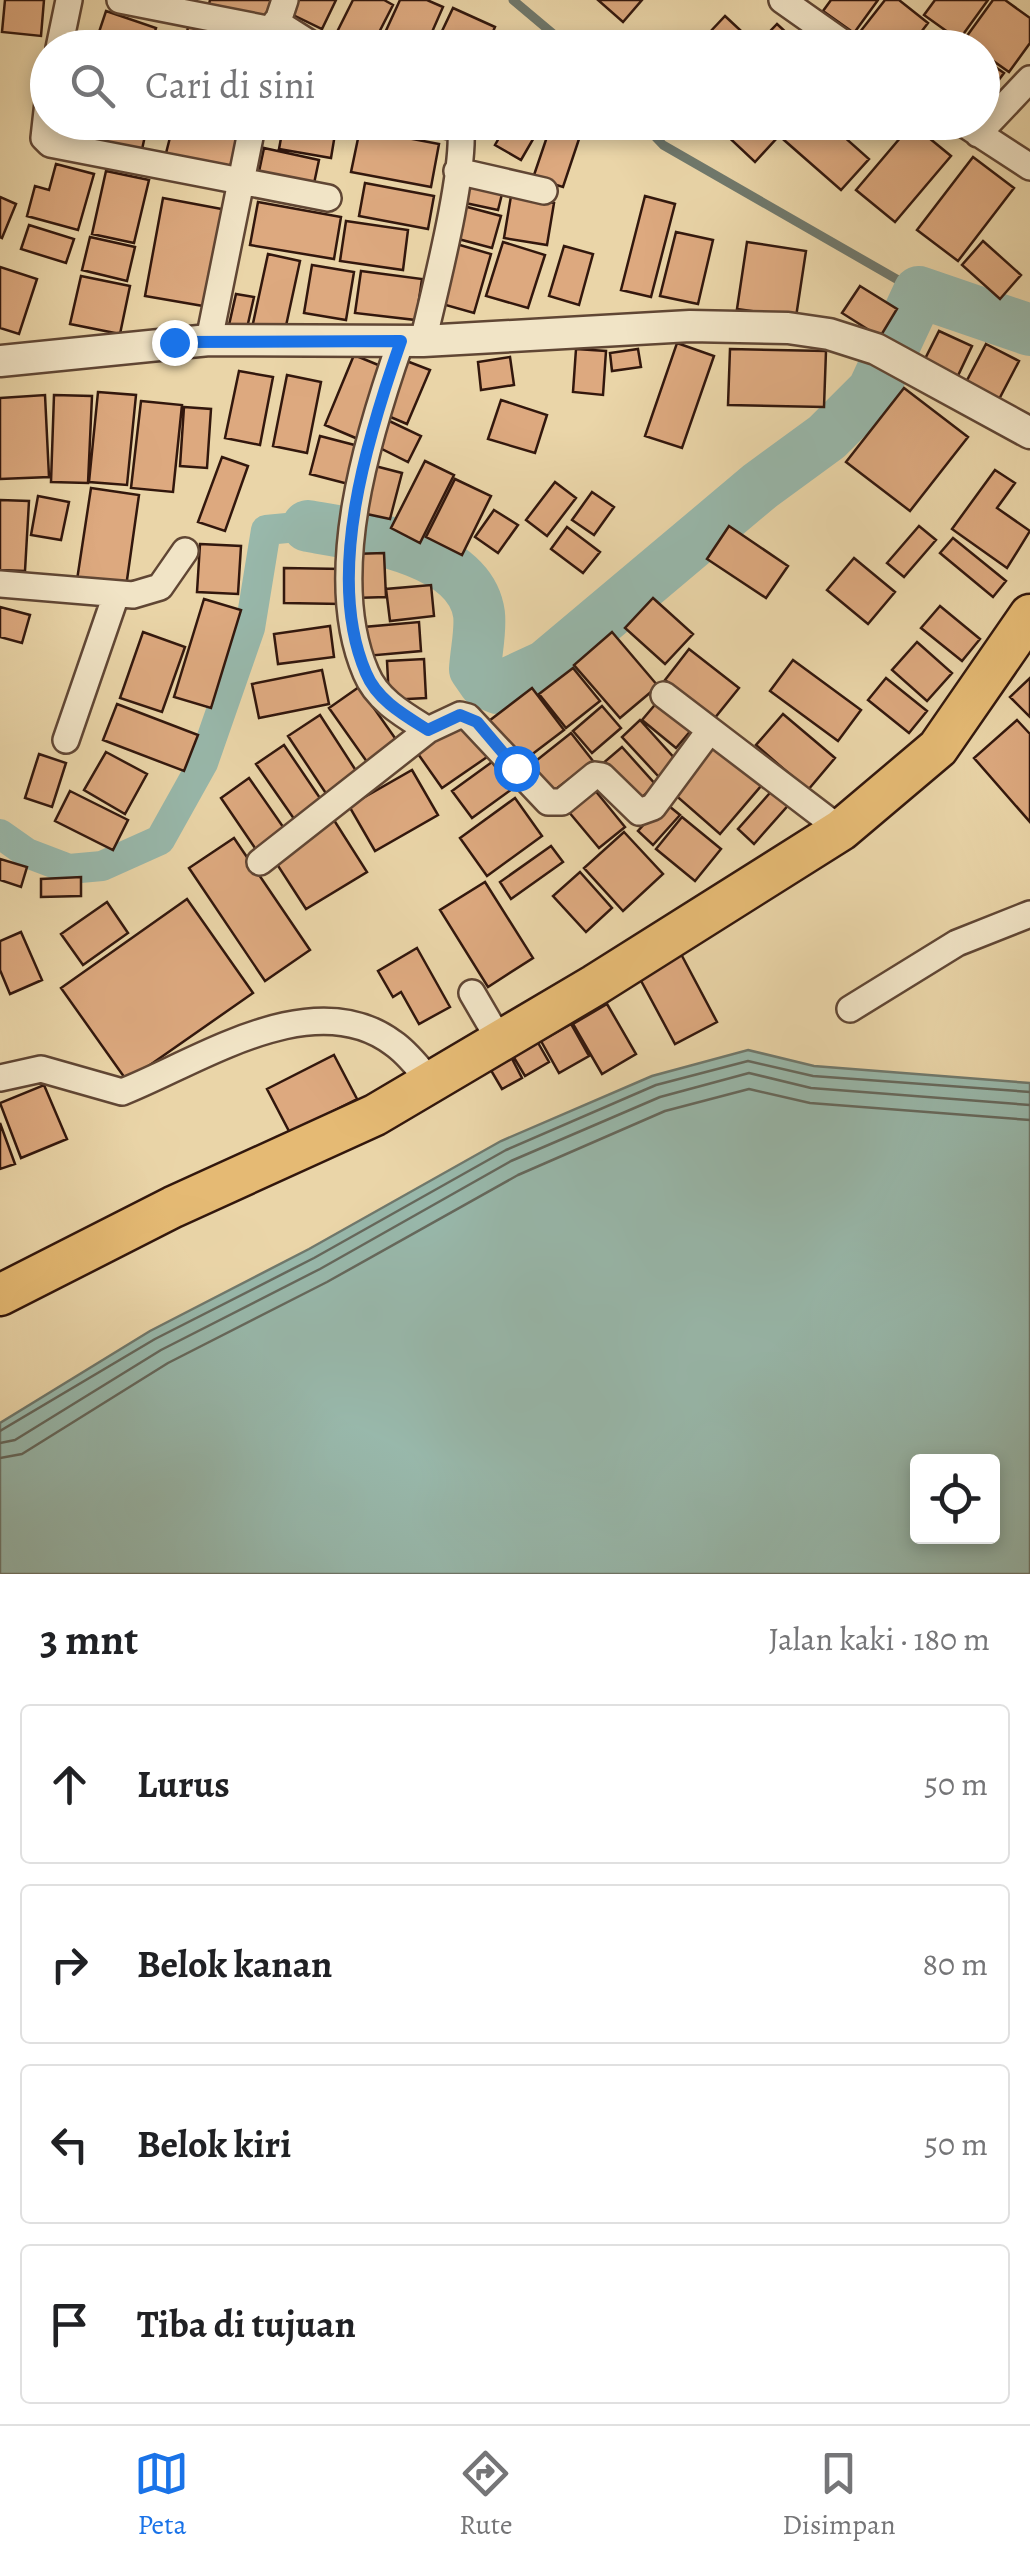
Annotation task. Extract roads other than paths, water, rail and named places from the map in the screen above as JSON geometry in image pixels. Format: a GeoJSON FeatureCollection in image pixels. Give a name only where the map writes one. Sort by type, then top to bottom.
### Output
{"type":"FeatureCollection","features":[{"type":"Feature","properties":{"kind":"highway"},"geometry":{"type":"LineString","coordinates":[[0,1294],[173,1208],[375,1115],[841,830],[938,748],[1030,615]]}},
{"type":"Feature","properties":{"kind":"street"},"geometry":{"type":"LineString","coordinates":[[63,30],[69,0]]}},
{"type":"Feature","properties":{"kind":"street"},"geometry":{"type":"LineString","coordinates":[[120,0],[275,25]]}},
{"type":"Feature","properties":{"kind":"street"},"geometry":{"type":"LineString","coordinates":[[782,0],[824,30]]}},
{"type":"Feature","properties":{"kind":"street"},"geometry":{"type":"LineString","coordinates":[[1000,103],[1030,79]]}},
{"type":"Feature","properties":{"kind":"street"},"geometry":{"type":"LineString","coordinates":[[46,140],[50,144],[241,184],[328,198]]}},
{"type":"Feature","properties":{"kind":"street"},"geometry":{"type":"LineString","coordinates":[[209,340],[250,140]]}},
{"type":"Feature","properties":{"kind":"street"},"geometry":{"type":"LineString","coordinates":[[428,730],[386,702],[366,674],[352,612],[350,537],[362,476],[412,341],[457,171],[459,140]]}},
{"type":"Feature","properties":{"kind":"street"},"geometry":{"type":"LineString","coordinates":[[988,140],[1030,167]]}},
{"type":"Feature","properties":{"kind":"street"},"geometry":{"type":"LineString","coordinates":[[457,171],[544,191]]}},
{"type":"Feature","properties":{"kind":"street"},"geometry":{"type":"LineString","coordinates":[[0,361],[209,340],[412,341],[690,326],[788,328],[829,334],[876,350],[1030,433]]}},
{"type":"Feature","properties":{"kind":"street"},"geometry":{"type":"LineString","coordinates":[[0,584],[116,595],[160,586],[185,551]]}},
{"type":"Feature","properties":{"kind":"street"},"geometry":{"type":"LineString","coordinates":[[66,740],[116,595]]}},
{"type":"Feature","properties":{"kind":"street"},"geometry":{"type":"LineString","coordinates":[[664,694],[841,830]]}},
{"type":"Feature","properties":{"kind":"street"},"geometry":{"type":"LineString","coordinates":[[260,862],[428,730],[460,715],[468,717],[548,802],[562,802],[594,774],[602,776],[639,812],[654,807],[710,730]]}},
{"type":"Feature","properties":{"kind":"street"},"geometry":{"type":"LineString","coordinates":[[850,1008],[957,943],[1030,914]]}},
{"type":"Feature","properties":{"kind":"street"},"geometry":{"type":"LineString","coordinates":[[472,993],[500,1042]]}},
{"type":"Feature","properties":{"kind":"street"},"geometry":{"type":"LineString","coordinates":[[0,1078],[41,1069],[122,1092],[254,1033],[320,1022],[356,1026],[392,1041],[431,1082]]}},
{"type":"Feature","properties":{"kind":"water"},"geometry":{"type":"Polygon","coordinates":[[[748,1050],[814,1066],[1030,1083],[1030,1574],[0,1574],[0,1423],[150,1331],[309,1249],[501,1141],[652,1076],[748,1050]]]}},
{"type":"Feature","properties":{"kind":"waterway"},"geometry":{"type":"LineString","coordinates":[[513,0],[549,30]]}},
{"type":"Feature","properties":{"kind":"waterway"},"geometry":{"type":"LineString","coordinates":[[658,140],[919,292]]}},
{"type":"Feature","properties":{"kind":"waterway"},"geometry":{"type":"LineString","coordinates":[[308,526],[410,549],[456,574],[471,592],[479,614],[475,669],[484,682],[498,688],[546,666],[760,486],[827,437],[873,391],[919,292],[1030,330]]}},
{"type":"Feature","properties":{"kind":"waterway"},"geometry":{"type":"LineString","coordinates":[[0,834],[27,853],[69,869],[102,866],[160,840],[203,763],[250,628],[266,530],[308,526]]}}]}
